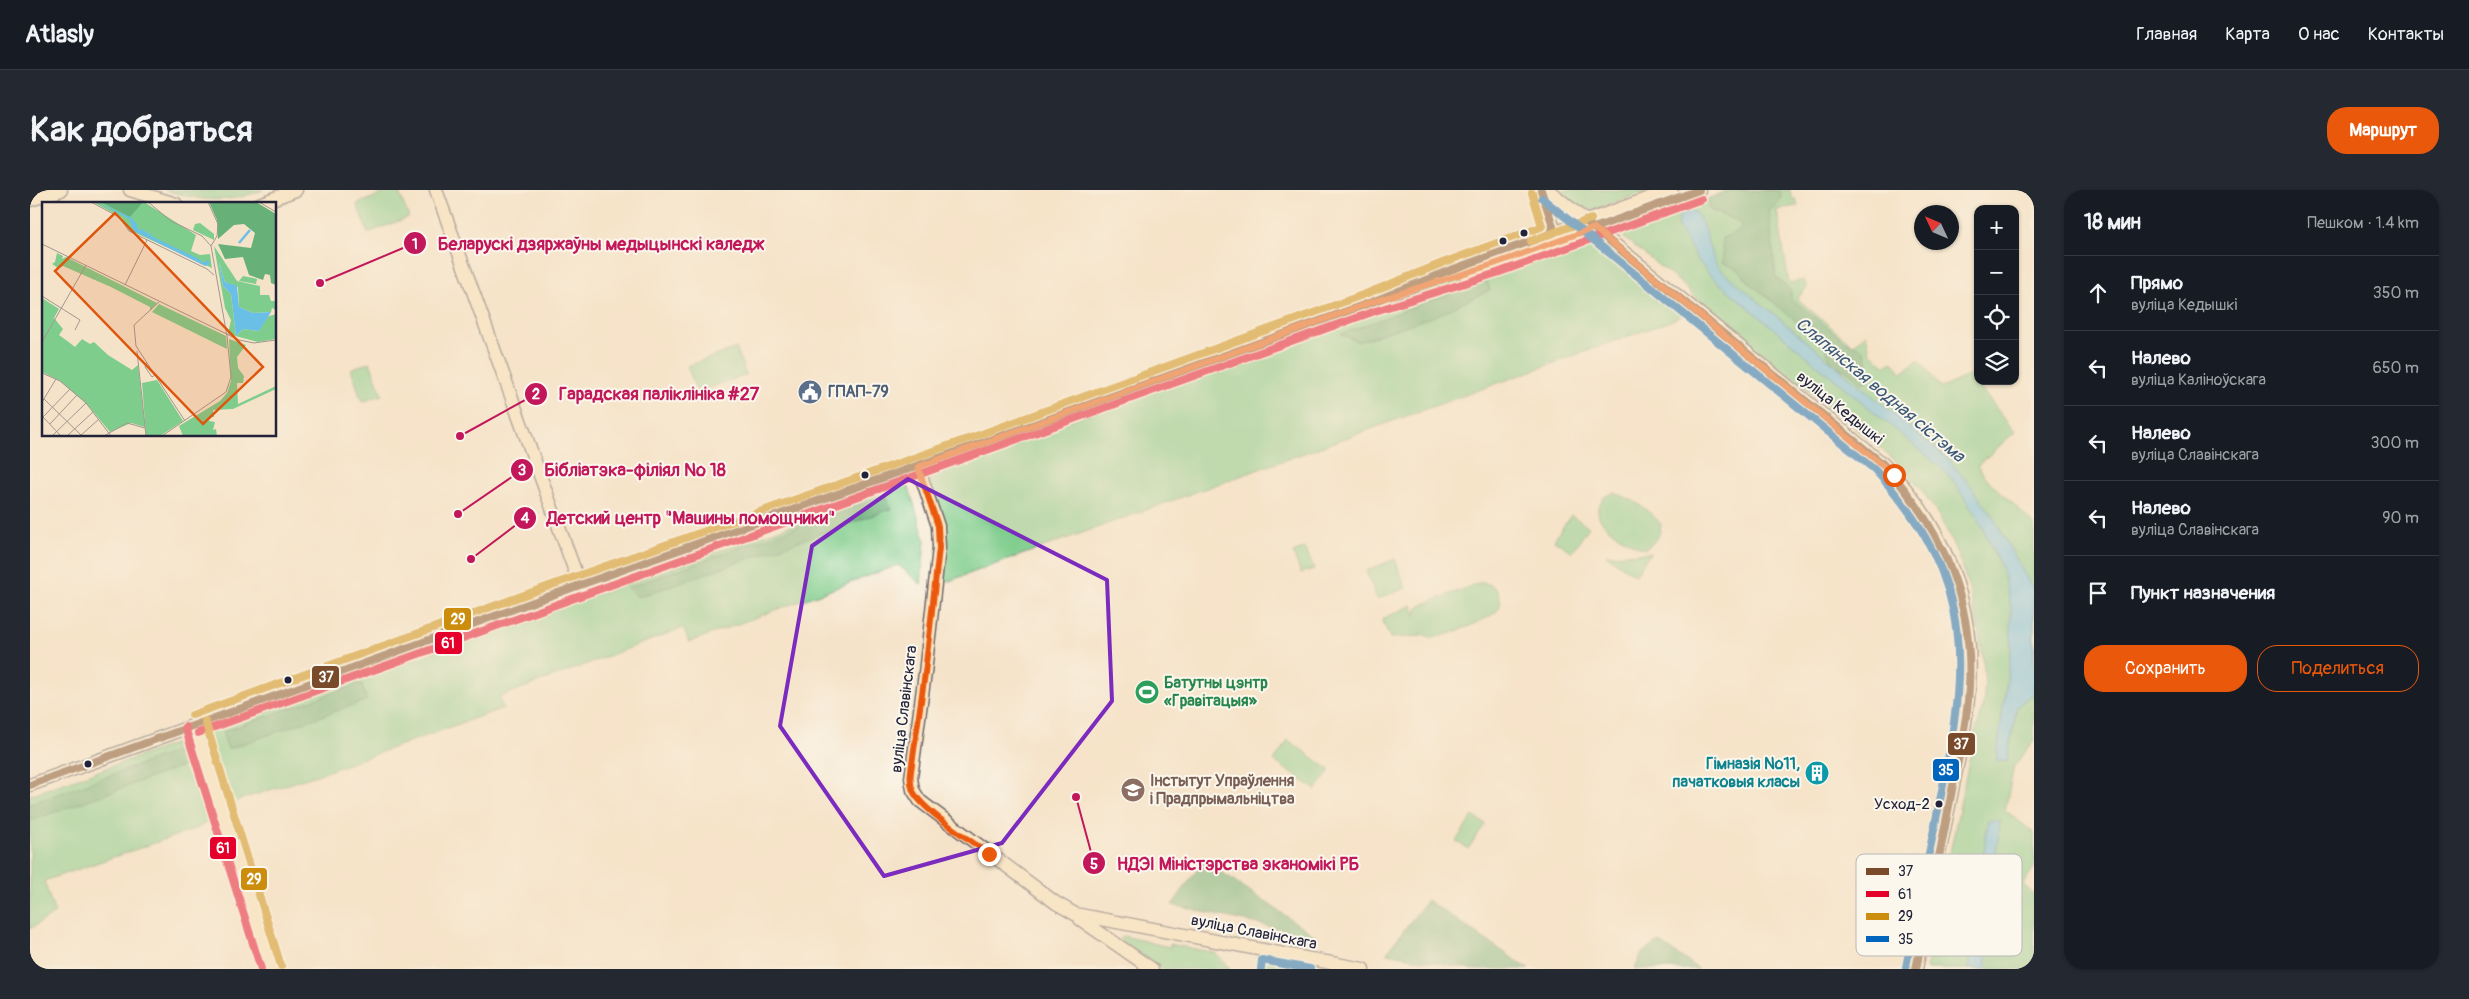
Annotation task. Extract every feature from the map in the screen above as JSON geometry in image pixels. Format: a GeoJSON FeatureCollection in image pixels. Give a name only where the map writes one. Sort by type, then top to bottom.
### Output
{"type":"FeatureCollection","features":[{"type":"Feature","properties":{"kind":"main road"},"geometry":{"type":"LineString","coordinates":[[30,200],[61,190]]}},
{"type":"Feature","properties":{"kind":"main road"},"geometry":{"type":"LineString","coordinates":[[130,190],[169,202]]}},
{"type":"Feature","properties":{"kind":"main road"},"geometry":{"type":"LineString","coordinates":[[264,202],[296,190]]}},
{"type":"Feature","properties":{"kind":"main road"},"geometry":{"type":"LineString","coordinates":[[436,190],[580,585]]}},
{"type":"Feature","properties":{"kind":"main road"},"geometry":{"type":"LineString","coordinates":[[1541,190],[1553,226],[1552,232],[1547,235]]}},
{"type":"Feature","properties":{"kind":"main road","name":"вуліца Кедышкі"},"geometry":{"type":"LineString","coordinates":[[1548,190],[1882,463],[1920,507],[1950,562],[1960,588],[1970,654],[1970,685],[1964,732],[1939,854]]}},
{"type":"Feature","properties":{"kind":"main road"},"geometry":{"type":"LineString","coordinates":[[1372,302],[1494,264],[1671,190]]}},
{"type":"Feature","properties":{"kind":"main road"},"geometry":{"type":"LineString","coordinates":[[30,785],[580,585],[918,467],[1372,302],[1448,271],[1547,235],[1699,190]]}},
{"type":"Feature","properties":{"kind":"main road","name":"вуліца Славінскага"},"geometry":{"type":"LineString","coordinates":[[918,467],[938,526],[939,548],[925,673],[911,771],[911,786],[916,796],[928,809],[1067,911],[1114,922],[1363,969]]}},
{"type":"Feature","properties":{"kind":"main road"},"geometry":{"type":"LineString","coordinates":[[194,724],[271,969]]}},
{"type":"Feature","properties":{"kind":"main road"},"geometry":{"type":"LineString","coordinates":[[1067,911],[1110,938],[1152,969]]}},
{"type":"Feature","properties":{"kind":"main road"},"geometry":{"type":"LineString","coordinates":[[1110,938],[1114,922]]}},
{"type":"Feature","properties":{"kind":"main road","name":"вуліца Кедышкі"},"geometry":{"type":"LineString","coordinates":[[1916,969],[1919,956]]}},
{"type":"Feature","properties":{"kind":"highlighted area"},"geometry":{"type":"Polygon","coordinates":[[[908,479],[1107,580],[1112,701],[1002,843],[884,876],[780,726],[812,546],[908,479]]]}},
{"type":"Feature","properties":{"kind":"green space"},"geometry":{"type":"Polygon","coordinates":[[[164,190],[263,190],[236,198],[213,200],[164,190]]]}},
{"type":"Feature","properties":{"kind":"green space"},"geometry":{"type":"Polygon","coordinates":[[[392,190],[398,190],[409,217],[368,233],[357,204],[392,190]]]}},
{"type":"Feature","properties":{"kind":"green space"},"geometry":{"type":"Polygon","coordinates":[[[1560,190],[1652,190],[1592,210],[1581,207],[1560,190]]]}},
{"type":"Feature","properties":{"kind":"green space"},"geometry":{"type":"Polygon","coordinates":[[[1726,190],[1790,190],[1792,199],[1796,199],[1798,206],[1777,210],[1789,283],[1804,280],[1807,287],[1797,299],[1853,345],[1866,334],[1870,352],[1886,366],[1893,361],[1902,373],[1919,359],[1941,388],[1970,375],[1974,380],[1974,385],[1978,385],[2015,432],[1977,466],[1990,482],[2034,524],[2034,741],[2014,766],[2005,810],[2034,833],[2034,868],[2023,884],[2034,895],[2034,969],[1926,969],[1929,956],[2022,956],[2022,854],[1950,854],[1975,732],[1982,708],[1985,684],[1981,648],[1971,597],[1960,560],[1944,526],[1923,492],[1894,459],[1709,311],[1682,284],[1624,238],[1629,223],[1689,208],[1726,190]]]}},
{"type":"Feature","properties":{"kind":"green space"},"geometry":{"type":"Polygon","coordinates":[[[1735,190],[1779,190],[1781,193],[1780,199],[1769,211],[1776,278],[1791,291],[1791,299],[1846,342],[1862,348],[1868,364],[1869,380],[1862,383],[1850,373],[1832,363],[1825,348],[1807,330],[1749,282],[1739,270],[1723,263],[1722,238],[1739,231],[1742,227],[1737,221],[1710,210],[1708,206],[1709,198],[1735,190]]]}},
{"type":"Feature","properties":{"kind":"green space"},"geometry":{"type":"Polygon","coordinates":[[[1585,237],[1595,241],[1678,308],[1680,316],[949,581],[943,580],[944,533],[929,480],[935,470],[1001,449],[1014,441],[1456,280],[1482,275],[1585,237]]]}},
{"type":"Feature","properties":{"kind":"green space"},"geometry":{"type":"Polygon","coordinates":[[[1487,280],[1490,290],[1440,314],[1358,342],[1341,334],[1487,280]]]}},
{"type":"Feature","properties":{"kind":"green space"},"geometry":{"type":"Polygon","coordinates":[[[736,348],[746,375],[697,392],[687,366],[736,348]]]}},
{"type":"Feature","properties":{"kind":"green space"},"geometry":{"type":"Polygon","coordinates":[[[370,362],[382,395],[362,402],[351,369],[370,362]]]}},
{"type":"Feature","properties":{"kind":"green space"},"geometry":{"type":"Polygon","coordinates":[[[905,485],[909,488],[925,540],[921,584],[898,565],[689,642],[683,628],[499,697],[503,708],[323,773],[239,800],[198,828],[44,881],[55,913],[30,929],[30,795],[905,485]]]}},
{"type":"Feature","properties":{"kind":"green space"},"geometry":{"type":"Polygon","coordinates":[[[1614,493],[1640,505],[1661,524],[1656,539],[1644,549],[1613,532],[1600,519],[1598,507],[1604,497],[1614,493]]]}},
{"type":"Feature","properties":{"kind":"green space"},"geometry":{"type":"Polygon","coordinates":[[[886,495],[891,509],[638,597],[627,588],[886,495]]]}},
{"type":"Feature","properties":{"kind":"green space"},"geometry":{"type":"Polygon","coordinates":[[[1571,515],[1589,527],[1572,552],[1554,540],[1571,515]]]}},
{"type":"Feature","properties":{"kind":"green space"},"geometry":{"type":"Polygon","coordinates":[[[1305,548],[1314,569],[1301,573],[1293,553],[1305,548]]]}},
{"type":"Feature","properties":{"kind":"green space"},"geometry":{"type":"Polygon","coordinates":[[[1650,553],[1635,575],[1606,555],[1650,553]]]}},
{"type":"Feature","properties":{"kind":"green space"},"geometry":{"type":"Polygon","coordinates":[[[1395,559],[1406,588],[1377,599],[1366,571],[1395,559]]]}},
{"type":"Feature","properties":{"kind":"green space"},"geometry":{"type":"Polygon","coordinates":[[[1479,583],[1488,584],[1497,590],[1500,607],[1493,614],[1468,627],[1441,636],[1430,637],[1421,633],[1422,636],[1390,638],[1382,619],[1412,605],[1416,615],[1417,609],[1424,604],[1479,583]]]}},
{"type":"Feature","properties":{"kind":"green space"},"geometry":{"type":"Polygon","coordinates":[[[361,683],[367,700],[228,749],[222,732],[361,683]]]}},
{"type":"Feature","properties":{"kind":"green space"},"geometry":{"type":"Polygon","coordinates":[[[1288,740],[1330,770],[1316,790],[1274,761],[1288,740]]]}},
{"type":"Feature","properties":{"kind":"green space"},"geometry":{"type":"Polygon","coordinates":[[[178,751],[183,766],[30,821],[30,804],[178,751]]]}},
{"type":"Feature","properties":{"kind":"green space"},"geometry":{"type":"Polygon","coordinates":[[[1473,816],[1485,824],[1468,849],[1456,841],[1473,816]]]}},
{"type":"Feature","properties":{"kind":"green space"},"geometry":{"type":"Polygon","coordinates":[[[1204,860],[1317,937],[1172,905],[1204,860]]]}},
{"type":"Feature","properties":{"kind":"green space"},"geometry":{"type":"Polygon","coordinates":[[[1427,900],[1529,969],[1471,969],[1386,953],[1427,900]]]}},
{"type":"Feature","properties":{"kind":"green space"},"geometry":{"type":"Polygon","coordinates":[[[1123,936],[1170,947],[1170,944],[1216,953],[1230,969],[1160,969],[1119,939],[1123,936]]]}},
{"type":"Feature","properties":{"kind":"green space"},"geometry":{"type":"Polygon","coordinates":[[[1659,942],[1699,969],[1635,969],[1641,954],[1659,942]]]}},
{"type":"Feature","properties":{"kind":"green space"},"geometry":{"type":"Polygon","coordinates":[[[1266,957],[1332,969],[1255,969],[1259,961],[1266,957]]]}},
{"type":"Feature","properties":{"kind":"water"},"geometry":{"type":"Polygon","coordinates":[[[1687,211],[1693,211],[1702,222],[1712,255],[1720,269],[1949,460],[1990,512],[2034,591],[2034,693],[2017,706],[2007,762],[1996,760],[2011,648],[2011,608],[2002,570],[1979,520],[1952,479],[1941,468],[1712,277],[1699,262],[1677,226],[1679,216],[1687,211]]]}},
{"type":"Feature","properties":{"kind":"water"},"geometry":{"type":"Polygon","coordinates":[[[1988,820],[2000,821],[1996,854],[1984,854],[1988,820]]]}},
{"type":"Feature","properties":{"kind":"water"},"geometry":{"type":"Polygon","coordinates":[[[1971,956],[1987,956],[1987,969],[1969,969],[1971,956]]]}},
{"type":"Feature","properties":{"kind":"transit line","name":"37"},"geometry":{"type":"LineString","coordinates":[[30,785],[580,585],[1052,418],[1372,302],[1448,271],[1545,236],[1552,232],[1553,226],[1541,190]]}},
{"type":"Feature","properties":{"kind":"transit line","name":"37"},"geometry":{"type":"LineString","coordinates":[[1594,228],[1699,190]]}},
{"type":"Feature","properties":{"kind":"transit line","name":"29"},"geometry":{"type":"LineString","coordinates":[[192,715],[577,576],[976,436],[1368,293],[1445,262],[1541,227],[1532,193]]}},
{"type":"Feature","properties":{"kind":"transit line","name":"35"},"geometry":{"type":"LineString","coordinates":[[1542,198],[1875,470],[1909,511],[1933,551],[1948,591],[1956,630],[1958,671],[1955,714],[1948,760],[1929,854]]}},
{"type":"Feature","properties":{"kind":"transit line","name":"61"},"geometry":{"type":"LineString","coordinates":[[198,733],[1375,311],[1497,273],[1702,199]]}},
{"type":"Feature","properties":{"kind":"transit line","name":"29"},"geometry":{"type":"LineString","coordinates":[[1531,241],[1591,219]]}},
{"type":"Feature","properties":{"kind":"transit line","name":"37"},"geometry":{"type":"LineString","coordinates":[[1585,221],[1882,463],[1904,489],[1939,543],[1952,572],[1961,602],[1967,634],[1969,667],[1965,723],[1939,854]]}},
{"type":"Feature","properties":{"kind":"transit line","name":"29"},"geometry":{"type":"LineString","coordinates":[[205,721],[281,966]]}},
{"type":"Feature","properties":{"kind":"transit line","name":"61"},"geometry":{"type":"LineString","coordinates":[[185,727],[261,969]]}},
{"type":"Feature","properties":{"kind":"transit line","name":"35"},"geometry":{"type":"LineString","coordinates":[[1906,967],[1908,956]]}},
{"type":"Feature","properties":{"kind":"transit line","name":"37"},"geometry":{"type":"LineString","coordinates":[[1916,969],[1919,956]]}},
{"type":"Feature","properties":{"kind":"transit line","name":"35"},"geometry":{"type":"LineString","coordinates":[[1261,969],[1262,960],[1310,969]]}},
{"type":"Feature","properties":{"kind":"place","name":"Беларускі дзяржаўны медыцынскі каледж"},"geometry":{"type":"Point","coordinates":[320,283]}},
{"type":"Feature","properties":{"kind":"place","name":"ГПАП-79"},"geometry":{"type":"Point","coordinates":[810,392]}},
{"type":"Feature","properties":{"kind":"place","name":"Гарадская паліклініка #27"},"geometry":{"type":"Point","coordinates":[460,436]}},
{"type":"Feature","properties":{"kind":"place","name":"Бібліатэка-філіял № 18"},"geometry":{"type":"Point","coordinates":[458,514]}},
{"type":"Feature","properties":{"kind":"place","name":"Детский центр \"Машины помощники\""},"geometry":{"type":"Point","coordinates":[471,559]}},
{"type":"Feature","properties":{"kind":"place","name":"Батутны цэнтр «Гравітацыя»"},"geometry":{"type":"Point","coordinates":[1147,692]}},
{"type":"Feature","properties":{"kind":"place","name":"Гімназія №11, пачатковыя класы"},"geometry":{"type":"Point","coordinates":[1817,773]}},
{"type":"Feature","properties":{"kind":"place","name":"Інстытут Упраўлення і Прадпрымальніцтва"},"geometry":{"type":"Point","coordinates":[1133,790]}},
{"type":"Feature","properties":{"kind":"place","name":"НДЭІ Міністэрства эканомікі РБ"},"geometry":{"type":"Point","coordinates":[1076,797]}},
{"type":"Feature","properties":{"kind":"place","name":"Усход-2"},"geometry":{"type":"Point","coordinates":[1939,804]}},
{"type":"Feature","properties":{"kind":"route"},"geometry":{"type":"LineString","coordinates":[[989,854],[928,809],[916,796],[911,786],[910,778],[936,589],[939,548],[938,526],[918,467],[1372,302],[1494,264],[1594,228],[1882,463],[1894,475]]}},
{"type":"Feature","properties":{"kind":"water label","name":"Сляпянская водная сістэма"},"geometry":{"type":"Point","coordinates":[1880,390]}}]}
